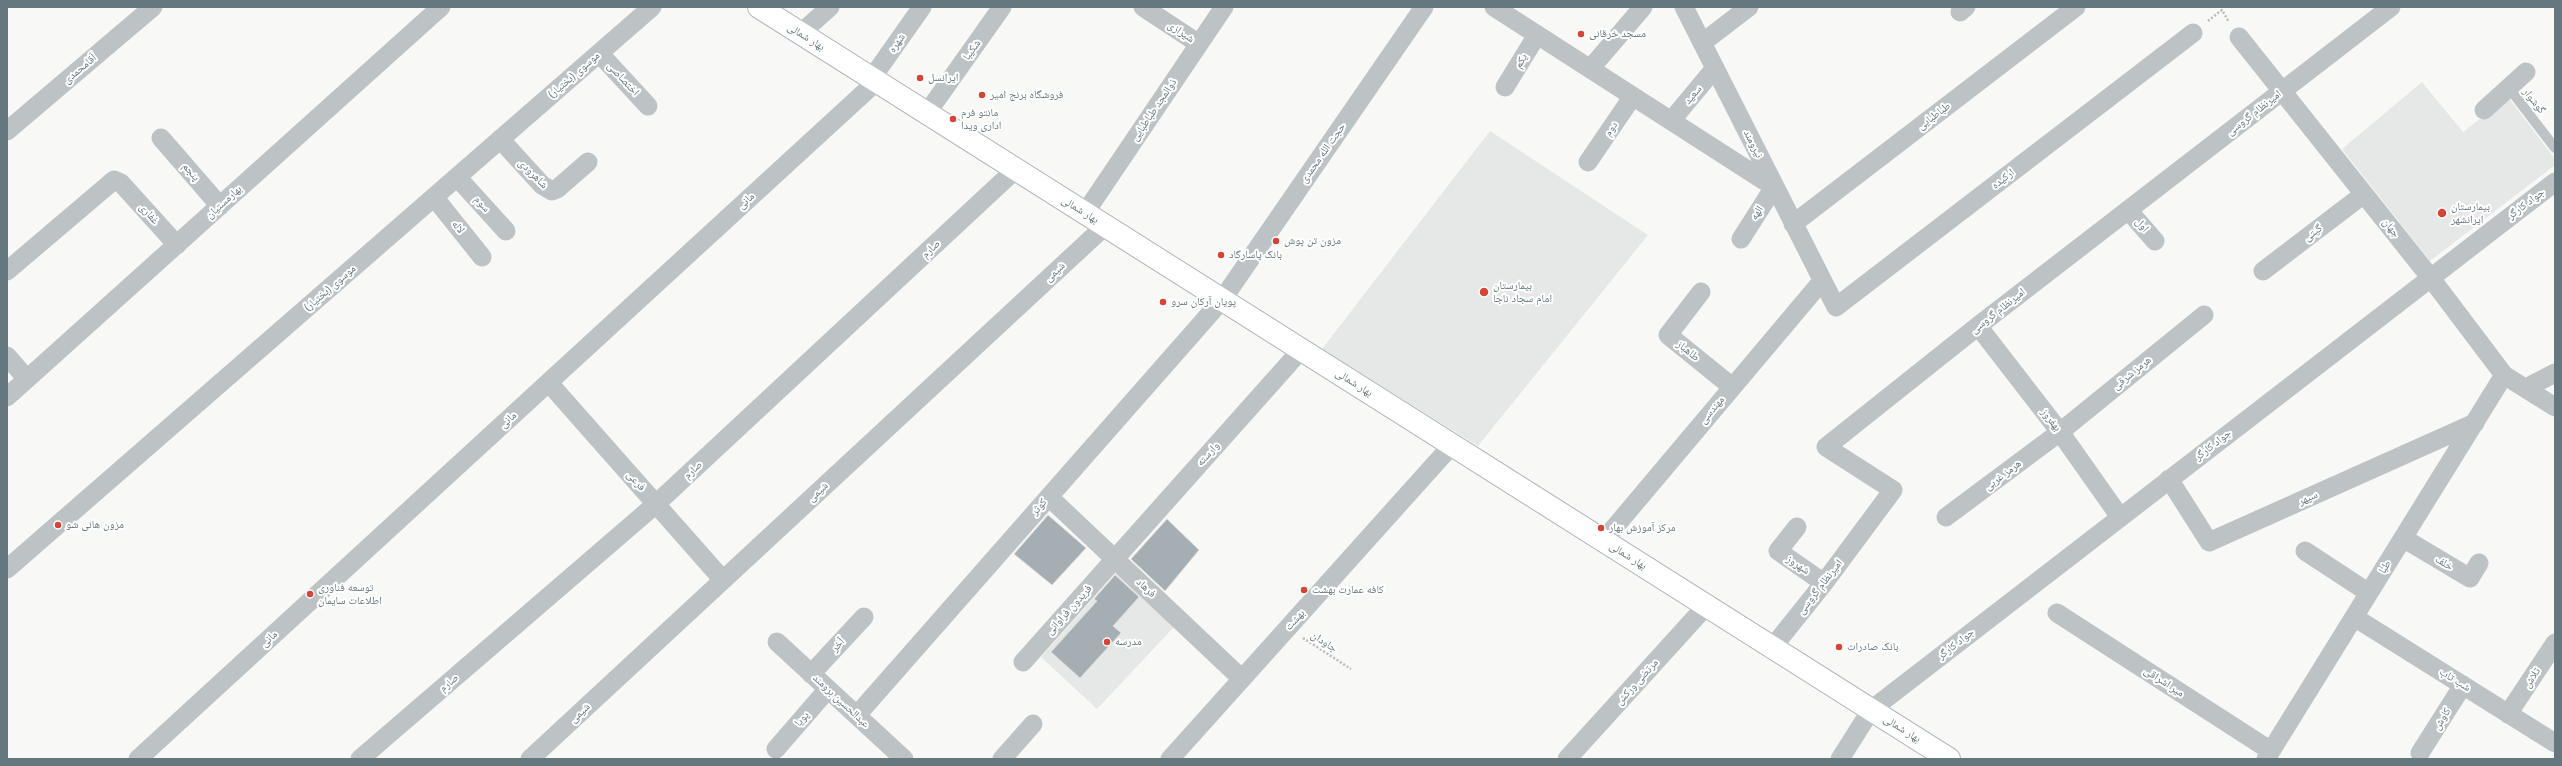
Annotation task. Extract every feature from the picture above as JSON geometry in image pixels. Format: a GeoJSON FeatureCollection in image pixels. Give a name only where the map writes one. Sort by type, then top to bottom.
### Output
{"type":"FeatureCollection","features":[{"type":"Feature","properties":{"kind":"main road","name":"بهار شمالی"},"geometry":{"type":"LineString","coordinates":[[759,7],[1949,759]]}},
{"type":"Feature","properties":{"kind":"street","name":"آقامحمدی"},"geometry":{"type":"LineString","coordinates":[[7,131],[153,7]]}},
{"type":"Feature","properties":{"kind":"street","name":"بهارمستیان"},"geometry":{"type":"LineString","coordinates":[[7,397],[441,7]]}},
{"type":"Feature","properties":{"kind":"street","name":"موسوی (بختیار)"},"geometry":{"type":"LineString","coordinates":[[7,569],[652,7]]}},
{"type":"Feature","properties":{"kind":"street"},"geometry":{"type":"LineString","coordinates":[[801,33],[830,7]]}},
{"type":"Feature","properties":{"kind":"street","name":"شهره"},"geometry":{"type":"LineString","coordinates":[[874,80],[922,7]]}},
{"type":"Feature","properties":{"kind":"street","name":"شکیبا"},"geometry":{"type":"LineString","coordinates":[[927,113],[1002,7]]}},
{"type":"Feature","properties":{"kind":"street","name":"شیرازی"},"geometry":{"type":"LineString","coordinates":[[1143,7],[1199,44]]}},
{"type":"Feature","properties":{"kind":"street","name":"ذوالمجد طباطبایی"},"geometry":{"type":"LineString","coordinates":[[1085,213],[1224,7]]}},
{"type":"Feature","properties":{"kind":"street","name":"حجت الله محمدی"},"geometry":{"type":"LineString","coordinates":[[1222,300],[1424,7]]}},
{"type":"Feature","properties":{"kind":"street"},"geometry":{"type":"LineString","coordinates":[[1494,7],[1774,187]]}},
{"type":"Feature","properties":{"kind":"street"},"geometry":{"type":"LineString","coordinates":[[1590,69],[1643,7]]}},
{"type":"Feature","properties":{"kind":"street","name":"نیرومند"},"geometry":{"type":"LineString","coordinates":[[1684,7],[1822,281]]}},
{"type":"Feature","properties":{"kind":"street"},"geometry":{"type":"LineString","coordinates":[[1702,43],[1749,7]]}},
{"type":"Feature","properties":{"kind":"street","name":"طباطبایی"},"geometry":{"type":"LineString","coordinates":[[1793,224],[2057,13],[2076,7]]}},
{"type":"Feature","properties":{"kind":"street","name":"امیرنظام گروسی"},"geometry":{"type":"LineString","coordinates":[[1772,648],[1824,583],[1893,490],[1826,447],[1978,326],[2391,7]]}},
{"type":"Feature","properties":{"kind":"street","name":"ارکیده"},"geometry":{"type":"LineString","coordinates":[[1822,281],[1836,306],[2193,33]]}},
{"type":"Feature","properties":{"kind":"street","name":"یکم"},"geometry":{"type":"LineString","coordinates":[[1505,87],[1537,35]]}},
{"type":"Feature","properties":{"kind":"street","name":"جهان"},"geometry":{"type":"LineString","coordinates":[[2238,37],[2430,277],[2504,374],[2555,407]]}},
{"type":"Feature","properties":{"kind":"street","name":"اختصاصی"},"geometry":{"type":"LineString","coordinates":[[599,53],[648,106]]}},
{"type":"Feature","properties":{"kind":"street","name":"سعید"},"geometry":{"type":"LineString","coordinates":[[1671,121],[1715,68]]}},
{"type":"Feature","properties":{"kind":"street"},"geometry":{"type":"LineString","coordinates":[[2484,110],[2526,72]]}},
{"type":"Feature","properties":{"kind":"street","name":"مانی"},"geometry":{"type":"LineString","coordinates":[[138,759],[548,383],[874,80]]}},
{"type":"Feature","properties":{"kind":"street","name":"دوم"},"geometry":{"type":"LineString","coordinates":[[1588,162],[1633,96]]}},
{"type":"Feature","properties":{"kind":"street","name":"پنجم"},"geometry":{"type":"LineString","coordinates":[[162,138],[220,206]]}},
{"type":"Feature","properties":{"kind":"street","name":"شاهرودی"},"geometry":{"type":"LineString","coordinates":[[500,139],[542,185],[552,190],[558,189],[588,162]]}},
{"type":"Feature","properties":{"kind":"street","name":"صارم"},"geometry":{"type":"LineString","coordinates":[[360,759],[656,504],[1016,169]]}},
{"type":"Feature","properties":{"kind":"street","name":"سوم"},"geometry":{"type":"LineString","coordinates":[[457,177],[506,231]]}},
{"type":"Feature","properties":{"kind":"street","name":"غفاری"},"geometry":{"type":"LineString","coordinates":[[7,271],[111,180],[121,183],[176,245]]}},
{"type":"Feature","properties":{"kind":"street","name":"جواد کارگر"},"geometry":{"type":"LineString","coordinates":[[1840,759],[1871,710],[2555,182]]}},
{"type":"Feature","properties":{"kind":"street","name":"الهه"},"geometry":{"type":"LineString","coordinates":[[1741,239],[1774,187]]}},
{"type":"Feature","properties":{"kind":"street","name":"گیتی"},"geometry":{"type":"LineString","coordinates":[[2263,271],[2364,194]]}},
{"type":"Feature","properties":{"kind":"street","name":"لاله"},"geometry":{"type":"LineString","coordinates":[[434,197],[482,258]]}},
{"type":"Feature","properties":{"kind":"street","name":"اول"},"geometry":{"type":"LineString","coordinates":[[2128,210],[2155,241]]}},
{"type":"Feature","properties":{"kind":"street","name":"شیمی"},"geometry":{"type":"LineString","coordinates":[[530,759],[1106,226]]}},
{"type":"Feature","properties":{"kind":"street","name":"مهندسی"},"geometry":{"type":"LineString","coordinates":[[1603,541],[1822,281]]}},
{"type":"Feature","properties":{"kind":"street","name":"طاهباز"},"geometry":{"type":"LineString","coordinates":[[1701,292],[1668,335],[1732,386]]}},
{"type":"Feature","properties":{"kind":"street","name":"کوثر"},"geometry":{"type":"LineString","coordinates":[[857,715],[1222,300]]}},
{"type":"Feature","properties":{"kind":"street","name":"هرمز شرقی"},"geometry":{"type":"LineString","coordinates":[[2060,432],[2204,315]]}},
{"type":"Feature","properties":{"kind":"street","name":"بهفروز"},"geometry":{"type":"LineString","coordinates":[[1978,326],[2060,432],[2120,517]]}},
{"type":"Feature","properties":{"kind":"street","name":"وارسته"},"geometry":{"type":"LineString","coordinates":[[1115,559],[1302,350]]}},
{"type":"Feature","properties":{"kind":"street"},"geometry":{"type":"LineString","coordinates":[[7,356],[27,379]]}},
{"type":"Feature","properties":{"kind":"street"},"geometry":{"type":"LineString","coordinates":[[2526,388],[2555,373]]}},
{"type":"Feature","properties":{"kind":"street","name":"طبا"},"geometry":{"type":"LineString","coordinates":[[2269,755],[2504,374]]}},
{"type":"Feature","properties":{"kind":"street","name":"فرعی"},"geometry":{"type":"LineString","coordinates":[[548,383],[723,580]]}},
{"type":"Feature","properties":{"kind":"street","name":"سپهر"},"geometry":{"type":"LineString","coordinates":[[2169,479],[2209,542],[2475,423]]}},
{"type":"Feature","properties":{"kind":"street","name":"هرمز غربی"},"geometry":{"type":"LineString","coordinates":[[1946,518],[2060,432]]}},
{"type":"Feature","properties":{"kind":"street","name":"بهشت"},"geometry":{"type":"LineString","coordinates":[[1170,759],[1452,445]]}},
{"type":"Feature","properties":{"kind":"street","name":"فرهاد"},"geometry":{"type":"LineString","coordinates":[[1049,497],[1242,679]]}},
{"type":"Feature","properties":{"kind":"street","name":"شهروز"},"geometry":{"type":"LineString","coordinates":[[1797,527],[1778,551],[1824,583]]}},
{"type":"Feature","properties":{"kind":"street","name":"خلف"},"geometry":{"type":"LineString","coordinates":[[2403,538],[2470,578],[2479,563]]}},
{"type":"Feature","properties":{"kind":"street"},"geometry":{"type":"LineString","coordinates":[[2305,551],[2369,593]]}},
{"type":"Feature","properties":{"kind":"street","name":"فریدون فراوانی"},"geometry":{"type":"LineString","coordinates":[[1023,662],[1115,559]]}},
{"type":"Feature","properties":{"kind":"street","name":"مرتضی ورکش"},"geometry":{"type":"LineString","coordinates":[[1577,756],[1706,606]]}},
{"type":"Feature","properties":{"kind":"street","name":"میر اشراقی"},"geometry":{"type":"LineString","coordinates":[[2057,613],[2269,755]]}},
{"type":"Feature","properties":{"kind":"street","name":"آخر"},"geometry":{"type":"LineString","coordinates":[[811,674],[864,617]]}},
{"type":"Feature","properties":{"kind":"street","name":"شب تاب"},"geometry":{"type":"LineString","coordinates":[[2354,617],[2555,743]]}},
{"type":"Feature","properties":{"kind":"street","name":"عبدالحسین برومند"},"geometry":{"type":"LineString","coordinates":[[777,642],[857,715],[896,756]]}},
{"type":"Feature","properties":{"kind":"street","name":"تلاش"},"geometry":{"type":"LineString","coordinates":[[2508,714],[2555,643]]}},
{"type":"Feature","properties":{"kind":"street","name":"کاوش"},"geometry":{"type":"LineString","coordinates":[[2420,753],[2463,685]]}},
{"type":"Feature","properties":{"kind":"street","name":"پویا"},"geometry":{"type":"LineString","coordinates":[[776,749],[828,689]]}},
{"type":"Feature","properties":{"kind":"street"},"geometry":{"type":"LineString","coordinates":[[1002,759],[1033,724]]}},
{"type":"Feature","properties":{"kind":"lane","name":"گوشوار"},"geometry":{"type":"LineString","coordinates":[[2509,88],[2555,148]]}},
{"type":"Feature","properties":{"kind":"path","name":"جاودان"},"geometry":{"type":"LineString","coordinates":[[1287,628],[1351,669]]}},
{"type":"Feature","properties":{"kind":"shaded area","name":"بیمارستان ایرانشهر"},"geometry":{"type":"Polygon","coordinates":[[[2422,82],[2463,132],[2508,97],[2555,159],[2555,165],[2430,261],[2342,149],[2422,82]]]}},
{"type":"Feature","properties":{"kind":"shaded area","name":"بیمارستان امام سجاد ناجا"},"geometry":{"type":"Polygon","coordinates":[[[1490,131],[1648,235],[1478,446],[1322,349],[1490,131]]]}},
{"type":"Feature","properties":{"kind":"shaded area","name":"مدرسه"},"geometry":{"type":"Polygon","coordinates":[[[1118,571],[1174,627],[1097,709],[1041,657],[1118,571]]]}},
{"type":"Feature","properties":{"kind":"building"},"geometry":{"type":"Polygon","coordinates":[[[1048,515],[1086,548],[1052,585],[1014,554],[1048,515]]]}},
{"type":"Feature","properties":{"kind":"building"},"geometry":{"type":"Polygon","coordinates":[[[1167,519],[1199,550],[1165,591],[1131,559],[1167,519]]]}},
{"type":"Feature","properties":{"kind":"building"},"geometry":{"type":"Polygon","coordinates":[[[1115,575],[1139,597],[1113,626],[1121,633],[1080,678],[1051,652],[1097,601],[1094,599],[1115,575]]]}},
{"type":"Feature","properties":{"kind":"place","name":"مسجد خرقانی"},"geometry":{"type":"Point","coordinates":[1581,34]}},
{"type":"Feature","properties":{"kind":"place","name":"ایرانسل"},"geometry":{"type":"Point","coordinates":[920,78]}},
{"type":"Feature","properties":{"kind":"place","name":"فروشگاه برنج امیر"},"geometry":{"type":"Point","coordinates":[982,95]}},
{"type":"Feature","properties":{"kind":"place","name":"مانتو فرم اداری ویدا"},"geometry":{"type":"Point","coordinates":[953,119]}},
{"type":"Feature","properties":{"kind":"place","name":"بیمارستان ایرانشهر"},"geometry":{"type":"Point","coordinates":[2442,213]}},
{"type":"Feature","properties":{"kind":"place","name":"مزون تن پوش"},"geometry":{"type":"Point","coordinates":[1276,241]}},
{"type":"Feature","properties":{"kind":"place","name":"بانک پاسارگاد"},"geometry":{"type":"Point","coordinates":[1221,255]}},
{"type":"Feature","properties":{"kind":"place","name":"بیمارستان امام سجاد ناجا"},"geometry":{"type":"Point","coordinates":[1484,292]}},
{"type":"Feature","properties":{"kind":"place","name":"پویان آرکان سرو"},"geometry":{"type":"Point","coordinates":[1163,302]}},
{"type":"Feature","properties":{"kind":"place","name":"مزون هانی شو"},"geometry":{"type":"Point","coordinates":[58,525]}},
{"type":"Feature","properties":{"kind":"place","name":"مرکز آموزش بهار"},"geometry":{"type":"Point","coordinates":[1601,528]}},
{"type":"Feature","properties":{"kind":"place","name":"کافه عمارت بهشت"},"geometry":{"type":"Point","coordinates":[1304,590]}},
{"type":"Feature","properties":{"kind":"place","name":"توسعه فناوری اطلاعات سایمان"},"geometry":{"type":"Point","coordinates":[310,594]}},
{"type":"Feature","properties":{"kind":"place","name":"مدرسه"},"geometry":{"type":"Point","coordinates":[1107,642]}},
{"type":"Feature","properties":{"kind":"place","name":"بانک صادرات"},"geometry":{"type":"Point","coordinates":[1839,647]}}]}
